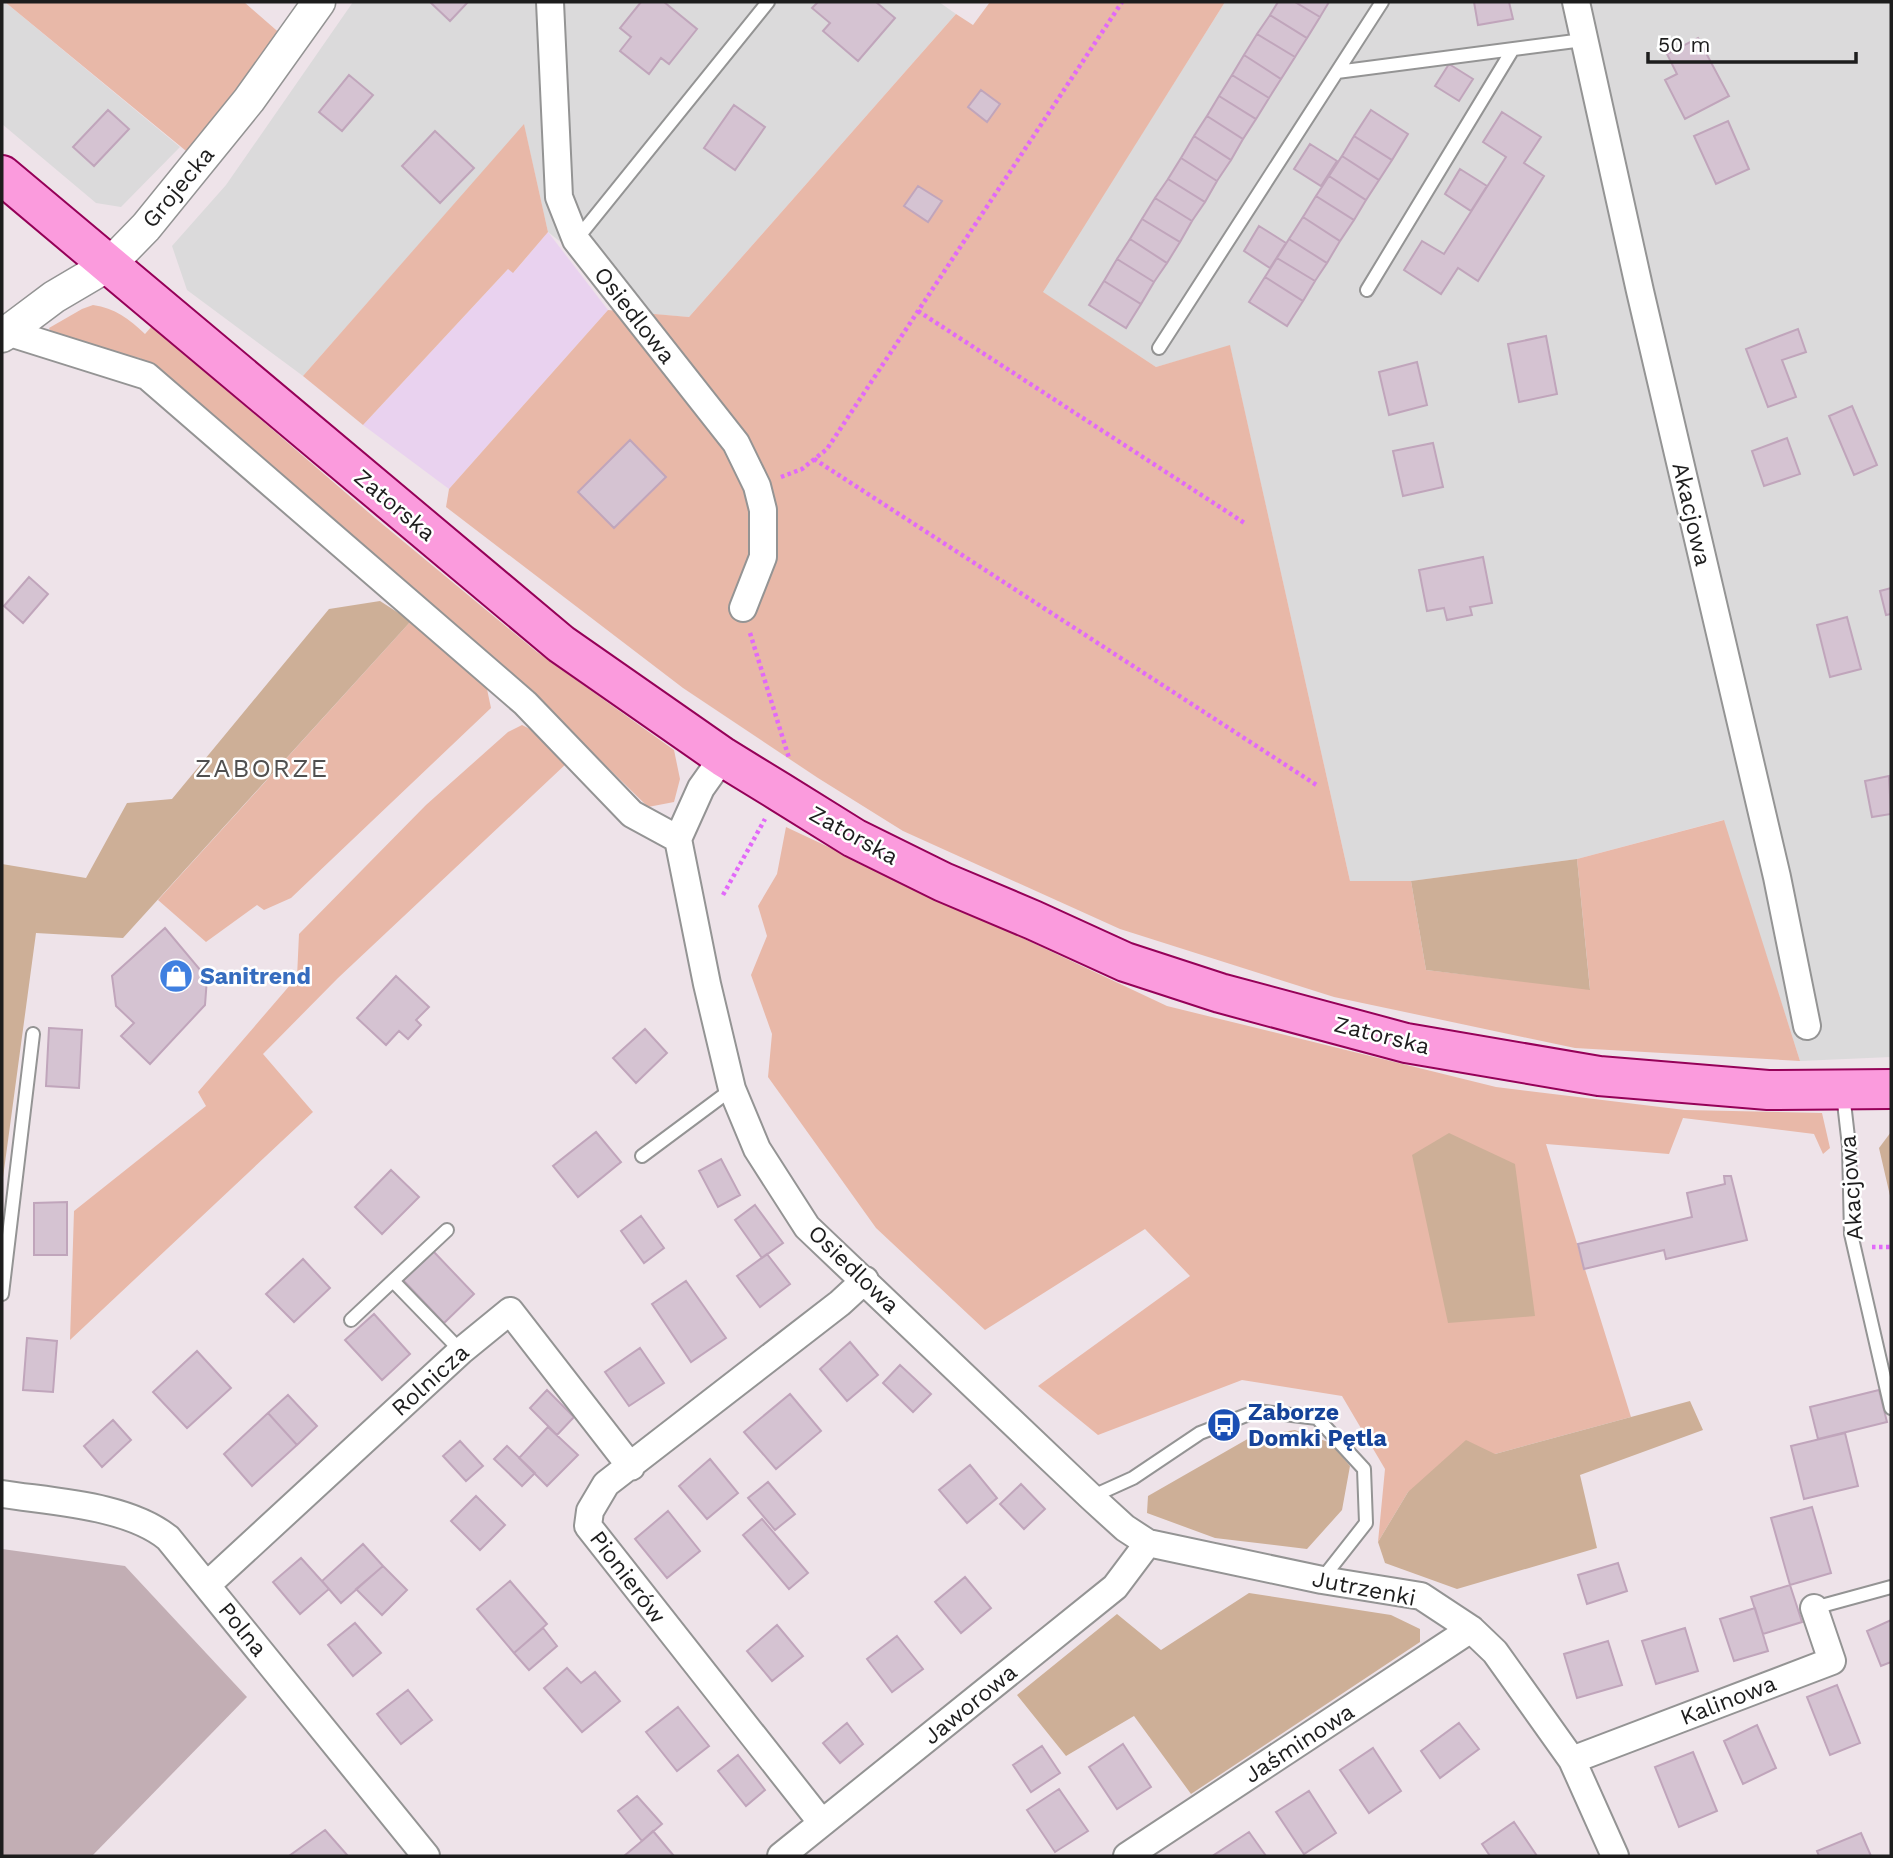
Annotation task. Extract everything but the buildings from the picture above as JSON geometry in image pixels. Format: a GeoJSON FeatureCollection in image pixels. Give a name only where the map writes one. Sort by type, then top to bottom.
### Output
{"type":"FeatureCollection","features":[{"type":"Feature","properties":{"kind":"main road","name":"Zatorska"},"geometry":{"type":"LineString","coordinates":[[2,175],[561,644],[723,757],[854,838],[943,882],[1125,962],[1220,993],[1406,1043],[1599,1076],[1768,1090],[1891,1089]]}},
{"type":"Feature","properties":{"kind":"street","name":"Grojecka"},"geometry":{"type":"LineString","coordinates":[[5,334],[54,297],[110,264],[146,227],[249,100],[319,2]]}},
{"type":"Feature","properties":{"kind":"street","name":"Osiedlowa"},"geometry":{"type":"LineString","coordinates":[[550,2],[559,197],[576,240],[736,443],[757,486],[764,510],[763,557],[743,608]]}},
{"type":"Feature","properties":{"kind":"street","name":"Akacjowa"},"geometry":{"type":"LineString","coordinates":[[1576,2],[1777,877],[1807,1026]]}},
{"type":"Feature","properties":{"kind":"street"},"geometry":{"type":"LineString","coordinates":[[5,334],[148,376],[525,703],[632,814],[678,839],[701,788],[723,757]]}},
{"type":"Feature","properties":{"kind":"street","name":"Osiedlowa"},"geometry":{"type":"LineString","coordinates":[[678,839],[707,984],[732,1089],[757,1149],[807,1227],[1091,1497],[1125,1528],[1148,1543]]}},
{"type":"Feature","properties":{"kind":"street","name":"Pionierów"},"geometry":{"type":"LineString","coordinates":[[822,1823],[588,1526],[590,1511],[606,1484],[840,1303],[865,1280]]}},
{"type":"Feature","properties":{"kind":"street","name":"Rolnicza"},"geometry":{"type":"LineString","coordinates":[[207,1585],[461,1351],[510,1311],[631,1467]]}},
{"type":"Feature","properties":{"kind":"street","name":"Polna"},"geometry":{"type":"LineString","coordinates":[[2,1493],[118,1513],[152,1525],[167,1538],[207,1585],[426,1856]]}},
{"type":"Feature","properties":{"kind":"street","name":"Jaworowa"},"geometry":{"type":"LineString","coordinates":[[781,1856],[1115,1587],[1148,1543]]}},
{"type":"Feature","properties":{"kind":"street","name":"Jutrzenki"},"geometry":{"type":"LineString","coordinates":[[1148,1543],[1322,1580],[1422,1596],[1471,1629],[1495,1652],[1572,1760],[1615,1856]]}},
{"type":"Feature","properties":{"kind":"street","name":"Kalinowa"},"geometry":{"type":"LineString","coordinates":[[1572,1760],[1832,1661],[1814,1608]]}},
{"type":"Feature","properties":{"kind":"street","name":"Jaśminowa"},"geometry":{"type":"LineString","coordinates":[[1127,1856],[1471,1629]]}},
{"type":"Feature","properties":{"kind":"lane"},"geometry":{"type":"LineString","coordinates":[[576,240],[768,2]]}},
{"type":"Feature","properties":{"kind":"lane"},"geometry":{"type":"LineString","coordinates":[[1159,348],[1382,2]]}},
{"type":"Feature","properties":{"kind":"lane"},"geometry":{"type":"LineString","coordinates":[[1336,72],[1583,40]]}},
{"type":"Feature","properties":{"kind":"lane"},"geometry":{"type":"LineString","coordinates":[[1367,290],[1513,49]]}},
{"type":"Feature","properties":{"kind":"lane"},"geometry":{"type":"LineString","coordinates":[[2,1294],[33,1034]]}},
{"type":"Feature","properties":{"kind":"lane"},"geometry":{"type":"LineString","coordinates":[[642,1156],[732,1089]]}},
{"type":"Feature","properties":{"kind":"lane","name":"Akacjowa"},"geometry":{"type":"LineString","coordinates":[[1842,1091],[1849,1146],[1851,1234],[1891,1408]]}},
{"type":"Feature","properties":{"kind":"lane"},"geometry":{"type":"LineString","coordinates":[[351,1320],[447,1230]]}},
{"type":"Feature","properties":{"kind":"lane"},"geometry":{"type":"LineString","coordinates":[[393,1281],[461,1351]]}},
{"type":"Feature","properties":{"kind":"lane"},"geometry":{"type":"LineString","coordinates":[[1091,1497],[1133,1478],[1200,1433],[1257,1411],[1317,1418],[1364,1469],[1366,1523],[1322,1580]]}},
{"type":"Feature","properties":{"kind":"lane"},"geometry":{"type":"LineString","coordinates":[[1814,1608],[1891,1587]]}},
{"type":"Feature","properties":{"kind":"path"},"geometry":{"type":"LineString","coordinates":[[757,486],[802,469],[827,449],[1122,2]]}},
{"type":"Feature","properties":{"kind":"path"},"geometry":{"type":"LineString","coordinates":[[918,310],[1247,524]]}},
{"type":"Feature","properties":{"kind":"path"},"geometry":{"type":"LineString","coordinates":[[814,459],[1318,786]]}},
{"type":"Feature","properties":{"kind":"path"},"geometry":{"type":"LineString","coordinates":[[743,608],[792,768]]}},
{"type":"Feature","properties":{"kind":"path"},"geometry":{"type":"LineString","coordinates":[[723,895],[771,808]]}},
{"type":"Feature","properties":{"kind":"shaded area"},"geometry":{"type":"Polygon","coordinates":[[[2,2],[180,147],[121,207],[96,203],[2,124],[2,2]]]}},
{"type":"Feature","properties":{"kind":"shaded area"},"geometry":{"type":"Polygon","coordinates":[[[5,2],[244,2],[283,36],[191,155],[5,2]]]}},
{"type":"Feature","properties":{"kind":"shaded area"},"geometry":{"type":"Polygon","coordinates":[[[353,2],[939,2],[956,14],[689,317],[651,314],[548,232],[524,125],[303,376],[187,290],[172,246],[226,185],[353,2]]]}},
{"type":"Feature","properties":{"kind":"shaded area"},"geometry":{"type":"Polygon","coordinates":[[[990,2],[1225,2],[1043,292],[1156,367],[1230,345],[1350,881],[1411,881],[1426,970],[1590,989],[1577,859],[1724,820],[1800,1061],[1575,1048],[1334,997],[1120,929],[903,831],[818,778],[683,688],[446,507],[449,489],[608,310],[689,317],[956,14],[973,25],[990,2]]]}},
{"type":"Feature","properties":{"kind":"shaded area"},"geometry":{"type":"Polygon","coordinates":[[[1225,2],[1891,2],[1891,1057],[1800,1061],[1723,820],[1577,859],[1411,881],[1350,881],[1230,346],[1156,367],[1042,292],[1225,2]]]}},
{"type":"Feature","properties":{"kind":"shaded area"},"geometry":{"type":"Polygon","coordinates":[[[524,124],[548,232],[513,273],[508,269],[363,425],[303,376],[524,124]]]}},
{"type":"Feature","properties":{"kind":"shaded area"},"geometry":{"type":"Polygon","coordinates":[[[548,232],[608,310],[449,489],[363,425],[508,269],[514,272],[548,232]]]}},
{"type":"Feature","properties":{"kind":"shaded area"},"geometry":{"type":"Polygon","coordinates":[[[93,305],[121,315],[145,334],[152,326],[375,518],[537,652],[674,750],[680,779],[674,802],[648,807],[533,694],[140,358],[103,352],[53,337],[49,328],[93,305]]]}},
{"type":"Feature","properties":{"kind":"shaded area"},"geometry":{"type":"Polygon","coordinates":[[[380,601],[411,621],[123,938],[36,933],[2,1185],[2,864],[86,878],[127,803],[172,799],[329,609],[380,601]]]}},
{"type":"Feature","properties":{"kind":"shaded area"},"geometry":{"type":"Polygon","coordinates":[[[411,621],[487,689],[491,708],[291,898],[264,910],[257,905],[206,942],[158,900],[411,621]]]}},
{"type":"Feature","properties":{"kind":"shaded area"},"geometry":{"type":"Polygon","coordinates":[[[522,725],[532,730],[567,763],[338,978],[263,1054],[313,1112],[70,1340],[74,1211],[206,1106],[198,1092],[297,977],[299,934],[426,805],[508,732],[522,725]]]}},
{"type":"Feature","properties":{"kind":"shaded area"},"geometry":{"type":"Polygon","coordinates":[[[786,827],[1167,1006],[1496,1087],[1685,1110],[1822,1113],[1830,1148],[1823,1154],[1814,1134],[1683,1118],[1669,1154],[1546,1144],[1631,1417],[1495,1454],[1408,1492],[1378,1542],[1385,1469],[1342,1396],[1242,1380],[1098,1435],[1038,1386],[1190,1276],[1145,1229],[985,1330],[876,1228],[768,1077],[772,1034],[751,975],[767,936],[758,906],[777,874],[786,827]]]}},
{"type":"Feature","properties":{"kind":"shaded area"},"geometry":{"type":"Polygon","coordinates":[[[1577,859],[1590,990],[1426,970],[1411,881],[1577,859]]]}},
{"type":"Feature","properties":{"kind":"shaded area"},"geometry":{"type":"Polygon","coordinates":[[[1891,1132],[1891,1200],[1879,1148],[1891,1132]]]}},
{"type":"Feature","properties":{"kind":"shaded area"},"geometry":{"type":"Polygon","coordinates":[[[1449,1133],[1515,1164],[1535,1316],[1448,1323],[1412,1155],[1449,1133]]]}},
{"type":"Feature","properties":{"kind":"shaded area"},"geometry":{"type":"Polygon","coordinates":[[[1690,1401],[1703,1430],[1580,1475],[1597,1548],[1457,1589],[1385,1563],[1378,1542],[1408,1492],[1466,1440],[1495,1454],[1690,1401]]]}},
{"type":"Feature","properties":{"kind":"shaded area"},"geometry":{"type":"Polygon","coordinates":[[[1295,1430],[1331,1443],[1350,1466],[1342,1510],[1307,1549],[1215,1538],[1147,1513],[1148,1496],[1251,1437],[1295,1430]]]}},
{"type":"Feature","properties":{"kind":"shaded area"},"geometry":{"type":"Polygon","coordinates":[[[2,1549],[125,1566],[247,1697],[92,1856],[2,1856],[2,1549]]]}},
{"type":"Feature","properties":{"kind":"shaded area"},"geometry":{"type":"Polygon","coordinates":[[[1249,1593],[1391,1615],[1420,1629],[1420,1642],[1191,1794],[1134,1716],[1066,1756],[1017,1695],[1117,1614],[1161,1650],[1249,1593]]]}},
{"type":"Feature","properties":{"kind":"place","name":"Sanitrend"},"geometry":{"type":"Point","coordinates":[176,976]}},
{"type":"Feature","properties":{"kind":"place","name":"Zaborze Domki Pętla"},"geometry":{"type":"Point","coordinates":[1224,1425]}},
{"type":"Feature","properties":{"kind":"district","name":"ZABORZE"},"geometry":{"type":"Point","coordinates":[262,768]}}]}
